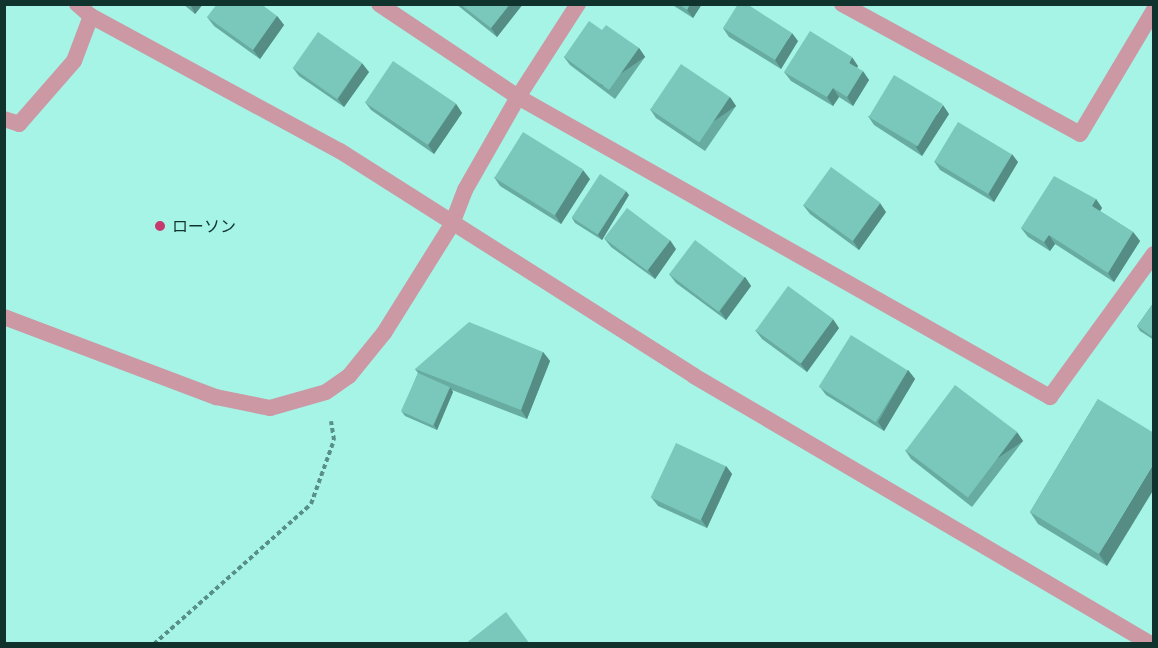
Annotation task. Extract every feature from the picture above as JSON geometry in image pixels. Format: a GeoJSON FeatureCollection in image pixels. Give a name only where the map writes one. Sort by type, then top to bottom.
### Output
{"type":"FeatureCollection","features":[{"type":"Feature","properties":{"kind":"street"},"geometry":{"type":"LineString","coordinates":[[77,4],[91,16],[340,151],[694,376],[1151,644]]}},
{"type":"Feature","properties":{"kind":"street"},"geometry":{"type":"LineString","coordinates":[[379,4],[518,97],[1050,398],[1154,254]]}},
{"type":"Feature","properties":{"kind":"street"},"geometry":{"type":"LineString","coordinates":[[4,317],[216,397],[270,408],[326,392],[349,376],[384,333],[452,224],[465,190],[518,97],[578,4]]}},
{"type":"Feature","properties":{"kind":"street"},"geometry":{"type":"LineString","coordinates":[[842,4],[1080,134],[1154,10]]}},
{"type":"Feature","properties":{"kind":"street"},"geometry":{"type":"LineString","coordinates":[[4,118],[19,124],[74,61],[91,16]]}},
{"type":"Feature","properties":{"kind":"path"},"geometry":{"type":"LineString","coordinates":[[154,644],[311,504],[334,440],[326,392]]}},
{"type":"Feature","properties":{"kind":"building"},"geometry":{"type":"Polygon","coordinates":[[[217,4],[261,4],[277,16],[253,50],[207,17],[217,4]]]}},
{"type":"Feature","properties":{"kind":"building"},"geometry":{"type":"Polygon","coordinates":[[[460,4],[510,4],[491,28],[460,4]]]}},
{"type":"Feature","properties":{"kind":"building"},"geometry":{"type":"Polygon","coordinates":[[[679,4],[690,4],[687,10],[679,4]]]}},
{"type":"Feature","properties":{"kind":"building"},"geometry":{"type":"Polygon","coordinates":[[[738,4],[747,4],[792,33],[775,60],[723,28],[738,4]]]}},
{"type":"Feature","properties":{"kind":"building"},"geometry":{"type":"Polygon","coordinates":[[[589,21],[602,30],[606,25],[639,48],[609,90],[564,57],[589,21]]]}},
{"type":"Feature","properties":{"kind":"building"},"geometry":{"type":"Polygon","coordinates":[[[810,31],[852,57],[849,63],[863,71],[847,97],[833,88],[827,97],[784,72],[810,31]]]}},
{"type":"Feature","properties":{"kind":"building"},"geometry":{"type":"Polygon","coordinates":[[[318,32],[362,63],[337,99],[293,68],[318,32]]]}},
{"type":"Feature","properties":{"kind":"building"},"geometry":{"type":"Polygon","coordinates":[[[393,61],[456,103],[428,145],[365,102],[393,61]]]}},
{"type":"Feature","properties":{"kind":"building"},"geometry":{"type":"Polygon","coordinates":[[[681,64],[730,97],[699,143],[650,110],[681,64]]]}},
{"type":"Feature","properties":{"kind":"building"},"geometry":{"type":"Polygon","coordinates":[[[894,75],[943,104],[918,146],[869,117],[894,75]]]}},
{"type":"Feature","properties":{"kind":"building"},"geometry":{"type":"Polygon","coordinates":[[[958,122],[1012,154],[988,194],[934,161],[958,122]]]}},
{"type":"Feature","properties":{"kind":"building"},"geometry":{"type":"Polygon","coordinates":[[[523,132],[583,170],[555,215],[494,178],[523,132]]]}},
{"type":"Feature","properties":{"kind":"building"},"geometry":{"type":"Polygon","coordinates":[[[831,167],[880,203],[853,241],[803,205],[831,167]]]}},
{"type":"Feature","properties":{"kind":"building"},"geometry":{"type":"Polygon","coordinates":[[[600,174],[626,191],[598,234],[572,218],[600,174]]]}},
{"type":"Feature","properties":{"kind":"building"},"geometry":{"type":"Polygon","coordinates":[[[1054,176],[1096,199],[1092,206],[1133,232],[1108,273],[1049,235],[1044,242],[1021,228],[1054,176]]]}},
{"type":"Feature","properties":{"kind":"building"},"geometry":{"type":"Polygon","coordinates":[[[627,208],[670,240],[647,271],[604,238],[627,208]]]}},
{"type":"Feature","properties":{"kind":"building"},"geometry":{"type":"Polygon","coordinates":[[[695,240],[745,277],[719,312],[669,274],[695,240]]]}},
{"type":"Feature","properties":{"kind":"building"},"geometry":{"type":"Polygon","coordinates":[[[788,286],[833,319],[801,363],[756,330],[788,286]]]}},
{"type":"Feature","properties":{"kind":"building"},"geometry":{"type":"Polygon","coordinates":[[[1154,302],[1154,333],[1151,336],[1137,326],[1154,302]]]}},
{"type":"Feature","properties":{"kind":"building"},"geometry":{"type":"Polygon","coordinates":[[[469,322],[543,352],[521,410],[415,369],[469,322]]]}},
{"type":"Feature","properties":{"kind":"building"},"geometry":{"type":"Polygon","coordinates":[[[851,335],[908,371],[875,422],[819,387],[851,335]]]}},
{"type":"Feature","properties":{"kind":"building"},"geometry":{"type":"Polygon","coordinates":[[[418,373],[450,387],[433,426],[401,411],[418,373]]]}},
{"type":"Feature","properties":{"kind":"building"},"geometry":{"type":"Polygon","coordinates":[[[955,385],[1017,432],[968,497],[906,450],[955,385]]]}},
{"type":"Feature","properties":{"kind":"building"},"geometry":{"type":"Polygon","coordinates":[[[1098,399],[1154,433],[1154,463],[1099,554],[1030,512],[1098,399]]]}},
{"type":"Feature","properties":{"kind":"building"},"geometry":{"type":"Polygon","coordinates":[[[676,443],[726,466],[700,521],[651,497],[676,443]]]}},
{"type":"Feature","properties":{"kind":"building"},"geometry":{"type":"Polygon","coordinates":[[[506,612],[530,644],[465,644],[506,612]]]}},
{"type":"Feature","properties":{"kind":"place","name":"ローソン"},"geometry":{"type":"Point","coordinates":[160,226]}}]}
